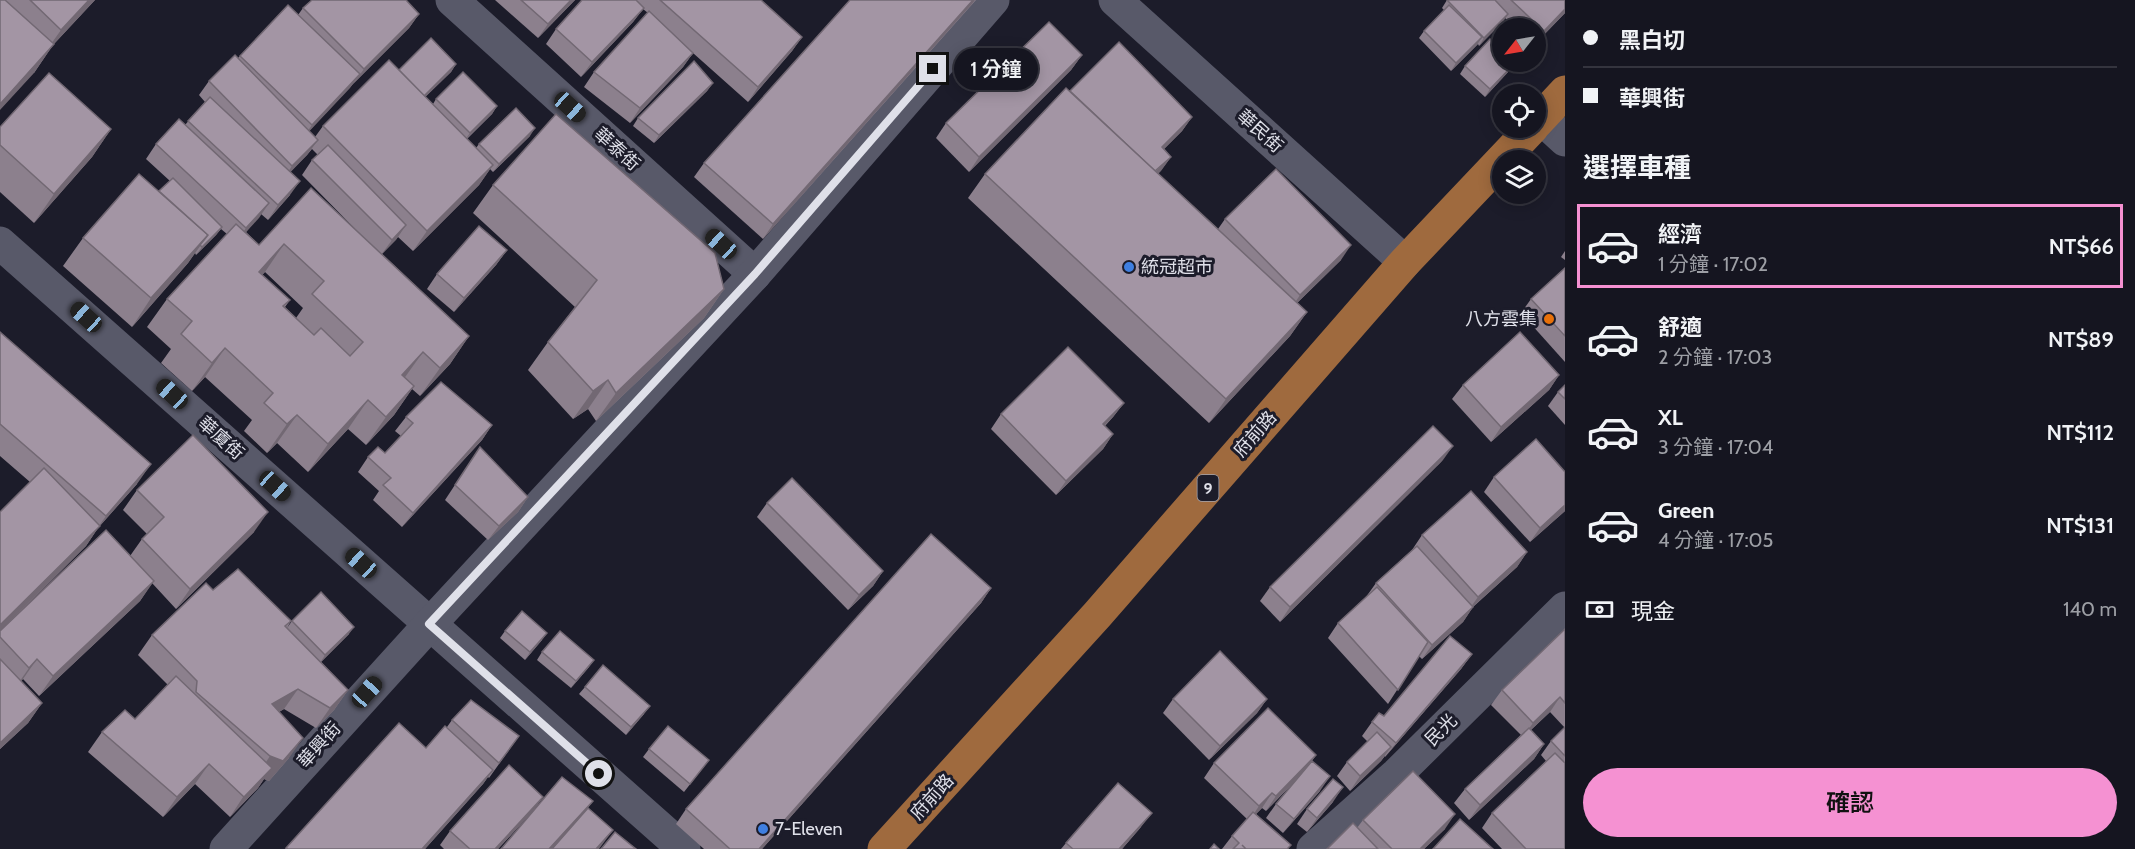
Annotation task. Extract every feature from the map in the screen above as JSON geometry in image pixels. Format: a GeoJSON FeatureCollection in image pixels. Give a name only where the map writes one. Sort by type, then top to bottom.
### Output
{"type":"FeatureCollection","features":[{"type":"Feature","properties":{"kind":"main road","name":"府前路"},"geometry":{"type":"LineString","coordinates":[[1546,112],[1565,92]]}},
{"type":"Feature","properties":{"kind":"main road","name":"府前路"},"geometry":{"type":"LineString","coordinates":[[884,849],[1097,615],[1404,262],[1522,138]]}},
{"type":"Feature","properties":{"kind":"street","name":"華泰街"},"geometry":{"type":"LineString","coordinates":[[452,0],[755,274]]}},
{"type":"Feature","properties":{"kind":"street","name":"華興街"},"geometry":{"type":"LineString","coordinates":[[226,849],[429,624],[755,274],[993,0]]}},
{"type":"Feature","properties":{"kind":"street","name":"華民街"},"geometry":{"type":"LineString","coordinates":[[1115,0],[1404,262]]}},
{"type":"Feature","properties":{"kind":"street"},"geometry":{"type":"LineString","coordinates":[[1546,129],[1565,140]]}},
{"type":"Feature","properties":{"kind":"street","name":"華廈街"},"geometry":{"type":"LineString","coordinates":[[0,243],[684,849]]}},
{"type":"Feature","properties":{"kind":"street","name":"民光"},"geometry":{"type":"LineString","coordinates":[[1312,849],[1397,774],[1565,608]]}},
{"type":"Feature","properties":{"kind":"building"},"geometry":{"type":"Polygon","coordinates":[[[0,0],[5,0],[54,44],[0,104],[0,0]]]}},
{"type":"Feature","properties":{"kind":"building"},"geometry":{"type":"Polygon","coordinates":[[[30,0],[89,0],[61,30],[30,0]]]}},
{"type":"Feature","properties":{"kind":"building"},"geometry":{"type":"Polygon","coordinates":[[[312,0],[406,0],[419,14],[364,69],[303,8],[312,0]]]}},
{"type":"Feature","properties":{"kind":"building"},"geometry":{"type":"Polygon","coordinates":[[[521,0],[571,0],[548,24],[521,0]]]}},
{"type":"Feature","properties":{"kind":"building"},"geometry":{"type":"Polygon","coordinates":[[[582,0],[636,0],[644,8],[592,62],[556,29],[582,0]]]}},
{"type":"Feature","properties":{"kind":"building"},"geometry":{"type":"Polygon","coordinates":[[[660,0],[761,0],[802,37],[758,87],[660,0]]]}},
{"type":"Feature","properties":{"kind":"building"},"geometry":{"type":"Polygon","coordinates":[[[850,0],[973,0],[773,224],[704,163],[850,0]]]}},
{"type":"Feature","properties":{"kind":"building"},"geometry":{"type":"Polygon","coordinates":[[[1447,0],[1495,0],[1508,14],[1504,18],[1492,18],[1492,30],[1484,38],[1447,0]]]}},
{"type":"Feature","properties":{"kind":"building"},"geometry":{"type":"Polygon","coordinates":[[[1511,0],[1565,0],[1565,9],[1546,29],[1546,18],[1530,18],[1511,0]]]}},
{"type":"Feature","properties":{"kind":"building"},"geometry":{"type":"Polygon","coordinates":[[[288,5],[360,74],[312,125],[240,56],[288,5]]]}},
{"type":"Feature","properties":{"kind":"building"},"geometry":{"type":"Polygon","coordinates":[[[1449,5],[1482,37],[1456,63],[1424,31],[1449,5]]]}},
{"type":"Feature","properties":{"kind":"building"},"geometry":{"type":"Polygon","coordinates":[[[649,11],[693,53],[640,108],[594,72],[649,11]]]}},
{"type":"Feature","properties":{"kind":"building"},"geometry":{"type":"Polygon","coordinates":[[[1049,22],[1082,55],[979,157],[946,123],[1049,22]]]}},
{"type":"Feature","properties":{"kind":"building"},"geometry":{"type":"Polygon","coordinates":[[[431,38],[456,64],[424,96],[399,70],[431,38]]]}},
{"type":"Feature","properties":{"kind":"building"},"geometry":{"type":"Polygon","coordinates":[[[1490,39],[1492,41],[1492,72],[1506,72],[1495,84],[1492,84],[1490,89],[1465,66],[1490,39]]]}},
{"type":"Feature","properties":{"kind":"building"},"geometry":{"type":"Polygon","coordinates":[[[1119,42],[1192,117],[1162,147],[1171,157],[1155,171],[1070,91],[1119,42]]]}},
{"type":"Feature","properties":{"kind":"building"},"geometry":{"type":"Polygon","coordinates":[[[235,55],[318,140],[292,166],[209,81],[235,55]]]}},
{"type":"Feature","properties":{"kind":"building"},"geometry":{"type":"Polygon","coordinates":[[[389,60],[493,165],[427,231],[323,126],[389,60]]]}},
{"type":"Feature","properties":{"kind":"building"},"geometry":{"type":"Polygon","coordinates":[[[694,61],[713,83],[659,135],[638,118],[694,61]]]}},
{"type":"Feature","properties":{"kind":"building"},"geometry":{"type":"Polygon","coordinates":[[[463,72],[497,106],[470,133],[436,99],[463,72]]]}},
{"type":"Feature","properties":{"kind":"building"},"geometry":{"type":"Polygon","coordinates":[[[49,73],[111,129],[54,194],[0,145],[0,127],[49,73]]]}},
{"type":"Feature","properties":{"kind":"building","name":"統冠超市"},"geometry":{"type":"Polygon","coordinates":[[[1066,88],[1307,312],[1226,399],[985,174],[1066,88]]]}},
{"type":"Feature","properties":{"kind":"building"},"geometry":{"type":"Polygon","coordinates":[[[210,97],[300,181],[278,205],[188,121],[210,97]]]}},
{"type":"Feature","properties":{"kind":"building"},"geometry":{"type":"Polygon","coordinates":[[[516,108],[535,128],[499,164],[479,144],[516,108]]]}},
{"type":"Feature","properties":{"kind":"building"},"geometry":{"type":"Polygon","coordinates":[[[556,114],[715,253],[724,289],[616,393],[608,380],[593,391],[548,342],[597,280],[493,185],[556,114]]]}},
{"type":"Feature","properties":{"kind":"building"},"geometry":{"type":"Polygon","coordinates":[[[179,119],[269,203],[246,228],[156,144],[179,119]]]}},
{"type":"Feature","properties":{"kind":"building"},"geometry":{"type":"Polygon","coordinates":[[[328,145],[406,225],[392,240],[312,160],[328,145]]]}},
{"type":"Feature","properties":{"kind":"building"},"geometry":{"type":"Polygon","coordinates":[[[1276,169],[1351,245],[1300,295],[1225,219],[1276,169]]]}},
{"type":"Feature","properties":{"kind":"building"},"geometry":{"type":"Polygon","coordinates":[[[139,174],[208,235],[151,298],[83,238],[139,174]]]}},
{"type":"Feature","properties":{"kind":"building"},"geometry":{"type":"Polygon","coordinates":[[[173,178],[222,227],[202,247],[200,245],[208,235],[159,191],[173,178]]]}},
{"type":"Feature","properties":{"kind":"building"},"geometry":{"type":"Polygon","coordinates":[[[311,188],[469,336],[440,368],[423,352],[402,375],[414,386],[386,417],[368,400],[328,444],[297,415],[287,424],[264,403],[273,393],[225,348],[212,363],[181,334],[192,321],[167,299],[236,224],[259,245],[311,188]],[[284,244],[259,272],[290,300],[283,306],[314,335],[321,328],[350,356],[363,342],[312,294],[324,281],[284,244]]]}},
{"type":"Feature","properties":{"kind":"building"},"geometry":{"type":"Polygon","coordinates":[[[479,226],[507,250],[464,298],[437,274],[479,226]]]}},
{"type":"Feature","properties":{"kind":"building"},"geometry":{"type":"Polygon","coordinates":[[[1565,268],[1565,336],[1531,299],[1565,268]]]}},
{"type":"Feature","properties":{"kind":"building"},"geometry":{"type":"Polygon","coordinates":[[[0,332],[151,464],[106,516],[0,424],[0,332]]]}},
{"type":"Feature","properties":{"kind":"building"},"geometry":{"type":"Polygon","coordinates":[[[1520,332],[1559,375],[1501,427],[1463,385],[1520,332]]]}},
{"type":"Feature","properties":{"kind":"building"},"geometry":{"type":"Polygon","coordinates":[[[1068,347],[1124,403],[1103,424],[1113,434],[1066,481],[1001,414],[1068,347]]]}},
{"type":"Feature","properties":{"kind":"building"},"geometry":{"type":"Polygon","coordinates":[[[441,382],[492,425],[413,513],[383,485],[391,478],[368,457],[378,447],[385,453],[413,423],[406,417],[441,382]]]}},
{"type":"Feature","properties":{"kind":"building"},"geometry":{"type":"Polygon","coordinates":[[[1565,385],[1565,399],[1558,392],[1565,385]]]}},
{"type":"Feature","properties":{"kind":"building"},"geometry":{"type":"Polygon","coordinates":[[[1433,426],[1453,446],[1290,607],[1270,587],[1433,426]]]}},
{"type":"Feature","properties":{"kind":"building"},"geometry":{"type":"Polygon","coordinates":[[[193,435],[268,512],[190,589],[142,539],[164,517],[137,490],[193,435]]]}},
{"type":"Feature","properties":{"kind":"building"},"geometry":{"type":"Polygon","coordinates":[[[1536,439],[1565,472],[1565,505],[1540,528],[1494,477],[1536,439]]]}},
{"type":"Feature","properties":{"kind":"building"},"geometry":{"type":"Polygon","coordinates":[[[480,447],[528,497],[499,526],[455,485],[480,447]]]}},
{"type":"Feature","properties":{"kind":"building"},"geometry":{"type":"Polygon","coordinates":[[[44,468],[100,526],[0,625],[0,512],[44,468]]]}},
{"type":"Feature","properties":{"kind":"building"},"geometry":{"type":"Polygon","coordinates":[[[792,478],[883,571],[859,595],[767,503],[792,478]]]}},
{"type":"Feature","properties":{"kind":"building"},"geometry":{"type":"Polygon","coordinates":[[[1471,491],[1527,552],[1478,597],[1422,535],[1471,491]]]}},
{"type":"Feature","properties":{"kind":"building"},"geometry":{"type":"Polygon","coordinates":[[[106,530],[154,581],[53,676],[37,659],[29,668],[0,637],[0,631],[106,530]]]}},
{"type":"Feature","properties":{"kind":"building"},"geometry":{"type":"Polygon","coordinates":[[[931,534],[991,588],[759,849],[730,849],[686,809],[931,534]]]}},
{"type":"Feature","properties":{"kind":"building"},"geometry":{"type":"Polygon","coordinates":[[[1417,546],[1473,607],[1432,645],[1376,583],[1417,546]]]}},
{"type":"Feature","properties":{"kind":"building"},"geometry":{"type":"Polygon","coordinates":[[[238,569],[291,621],[285,626],[348,690],[330,708],[298,689],[272,704],[303,738],[283,761],[270,756],[196,692],[197,681],[152,635],[206,583],[213,590],[238,569]]]}},
{"type":"Feature","properties":{"kind":"building"},"geometry":{"type":"Polygon","coordinates":[[[1377,587],[1428,642],[1398,690],[1338,623],[1377,587]]]}},
{"type":"Feature","properties":{"kind":"building"},"geometry":{"type":"Polygon","coordinates":[[[321,592],[354,627],[325,655],[292,621],[321,592]]]}},
{"type":"Feature","properties":{"kind":"building"},"geometry":{"type":"Polygon","coordinates":[[[522,611],[547,633],[530,652],[505,631],[522,611]]]}},
{"type":"Feature","properties":{"kind":"building"},"geometry":{"type":"Polygon","coordinates":[[[1565,629],[1565,703],[1560,697],[1533,723],[1502,690],[1565,629]]]}},
{"type":"Feature","properties":{"kind":"building"},"geometry":{"type":"Polygon","coordinates":[[[560,631],[594,660],[576,681],[542,652],[560,631]]]}},
{"type":"Feature","properties":{"kind":"building"},"geometry":{"type":"Polygon","coordinates":[[[1450,636],[1472,654],[1396,743],[1372,722],[1379,713],[1384,716],[1450,636]]]}},
{"type":"Feature","properties":{"kind":"building"},"geometry":{"type":"Polygon","coordinates":[[[1220,651],[1267,699],[1220,746],[1173,699],[1220,651]]]}},
{"type":"Feature","properties":{"kind":"building"},"geometry":{"type":"Polygon","coordinates":[[[0,659],[42,703],[0,743],[0,659]]]}},
{"type":"Feature","properties":{"kind":"building"},"geometry":{"type":"Polygon","coordinates":[[[603,665],[650,706],[631,727],[585,687],[603,665]]]}},
{"type":"Feature","properties":{"kind":"building"},"geometry":{"type":"Polygon","coordinates":[[[176,676],[272,768],[244,797],[209,764],[177,797],[102,732],[125,710],[135,719],[176,676]]]}},
{"type":"Feature","properties":{"kind":"building"},"geometry":{"type":"Polygon","coordinates":[[[471,700],[519,736],[499,763],[452,720],[471,700]]]}},
{"type":"Feature","properties":{"kind":"building"},"geometry":{"type":"Polygon","coordinates":[[[1268,708],[1316,755],[1276,796],[1272,793],[1259,806],[1214,763],[1268,708]]]}},
{"type":"Feature","properties":{"kind":"building"},"geometry":{"type":"Polygon","coordinates":[[[399,723],[426,748],[445,726],[493,770],[422,849],[286,848],[399,723]]]}},
{"type":"Feature","properties":{"kind":"building"},"geometry":{"type":"Polygon","coordinates":[[[668,726],[709,760],[690,784],[649,749],[668,726]]]}},
{"type":"Feature","properties":{"kind":"building"},"geometry":{"type":"Polygon","coordinates":[[[1565,727],[1565,756],[1551,741],[1565,727]]]}},
{"type":"Feature","properties":{"kind":"building"},"geometry":{"type":"Polygon","coordinates":[[[1529,728],[1544,744],[1480,805],[1465,789],[1529,728]]]}},
{"type":"Feature","properties":{"kind":"building"},"geometry":{"type":"Polygon","coordinates":[[[1377,732],[1391,747],[1360,776],[1347,762],[1377,732]]]}},
{"type":"Feature","properties":{"kind":"building"},"geometry":{"type":"Polygon","coordinates":[[[1555,753],[1565,763],[1565,849],[1526,849],[1492,813],[1555,753]]]}},
{"type":"Feature","properties":{"kind":"building"},"geometry":{"type":"Polygon","coordinates":[[[1312,761],[1330,776],[1294,819],[1276,804],[1312,761]]]}},
{"type":"Feature","properties":{"kind":"building"},"geometry":{"type":"Polygon","coordinates":[[[509,765],[543,797],[495,849],[470,849],[450,831],[509,765]]]}},
{"type":"Feature","properties":{"kind":"building"},"geometry":{"type":"Polygon","coordinates":[[[1413,771],[1455,814],[1420,849],[1392,849],[1363,820],[1413,771]]]}},
{"type":"Feature","properties":{"kind":"building"},"geometry":{"type":"Polygon","coordinates":[[[562,777],[593,801],[549,849],[501,849],[562,777]]]}},
{"type":"Feature","properties":{"kind":"building"},"geometry":{"type":"Polygon","coordinates":[[[1333,779],[1343,787],[1317,818],[1307,809],[1333,779]]]}},
{"type":"Feature","properties":{"kind":"building"},"geometry":{"type":"Polygon","coordinates":[[[1118,783],[1152,813],[1119,849],[1073,849],[1066,843],[1118,783]]]}},
{"type":"Feature","properties":{"kind":"building"},"geometry":{"type":"Polygon","coordinates":[[[588,808],[613,830],[596,849],[552,849],[588,808]]]}},
{"type":"Feature","properties":{"kind":"building"},"geometry":{"type":"Polygon","coordinates":[[[1253,812],[1291,845],[1287,849],[1233,849],[1239,843],[1232,836],[1253,812]]]}},
{"type":"Feature","properties":{"kind":"building"},"geometry":{"type":"Polygon","coordinates":[[[1460,819],[1493,849],[1433,849],[1460,819]]]}},
{"type":"Feature","properties":{"kind":"building"},"geometry":{"type":"Polygon","coordinates":[[[1353,823],[1378,849],[1327,849],[1353,823]]]}},
{"type":"Feature","properties":{"kind":"building"},"geometry":{"type":"Polygon","coordinates":[[[615,832],[636,849],[601,849],[615,832]]]}},
{"type":"Feature","properties":{"kind":"place","name":"統冠超市"},"geometry":{"type":"Point","coordinates":[1129,267]}},
{"type":"Feature","properties":{"kind":"place","name":"八方雲集"},"geometry":{"type":"Point","coordinates":[1549,319]}},
{"type":"Feature","properties":{"kind":"place","name":"7-Eleven"},"geometry":{"type":"Point","coordinates":[763,829]}},
{"type":"Feature","properties":{"kind":"route"},"geometry":{"type":"LineString","coordinates":[[599,774],[429,624],[755,274],[933,69]]}}]}
